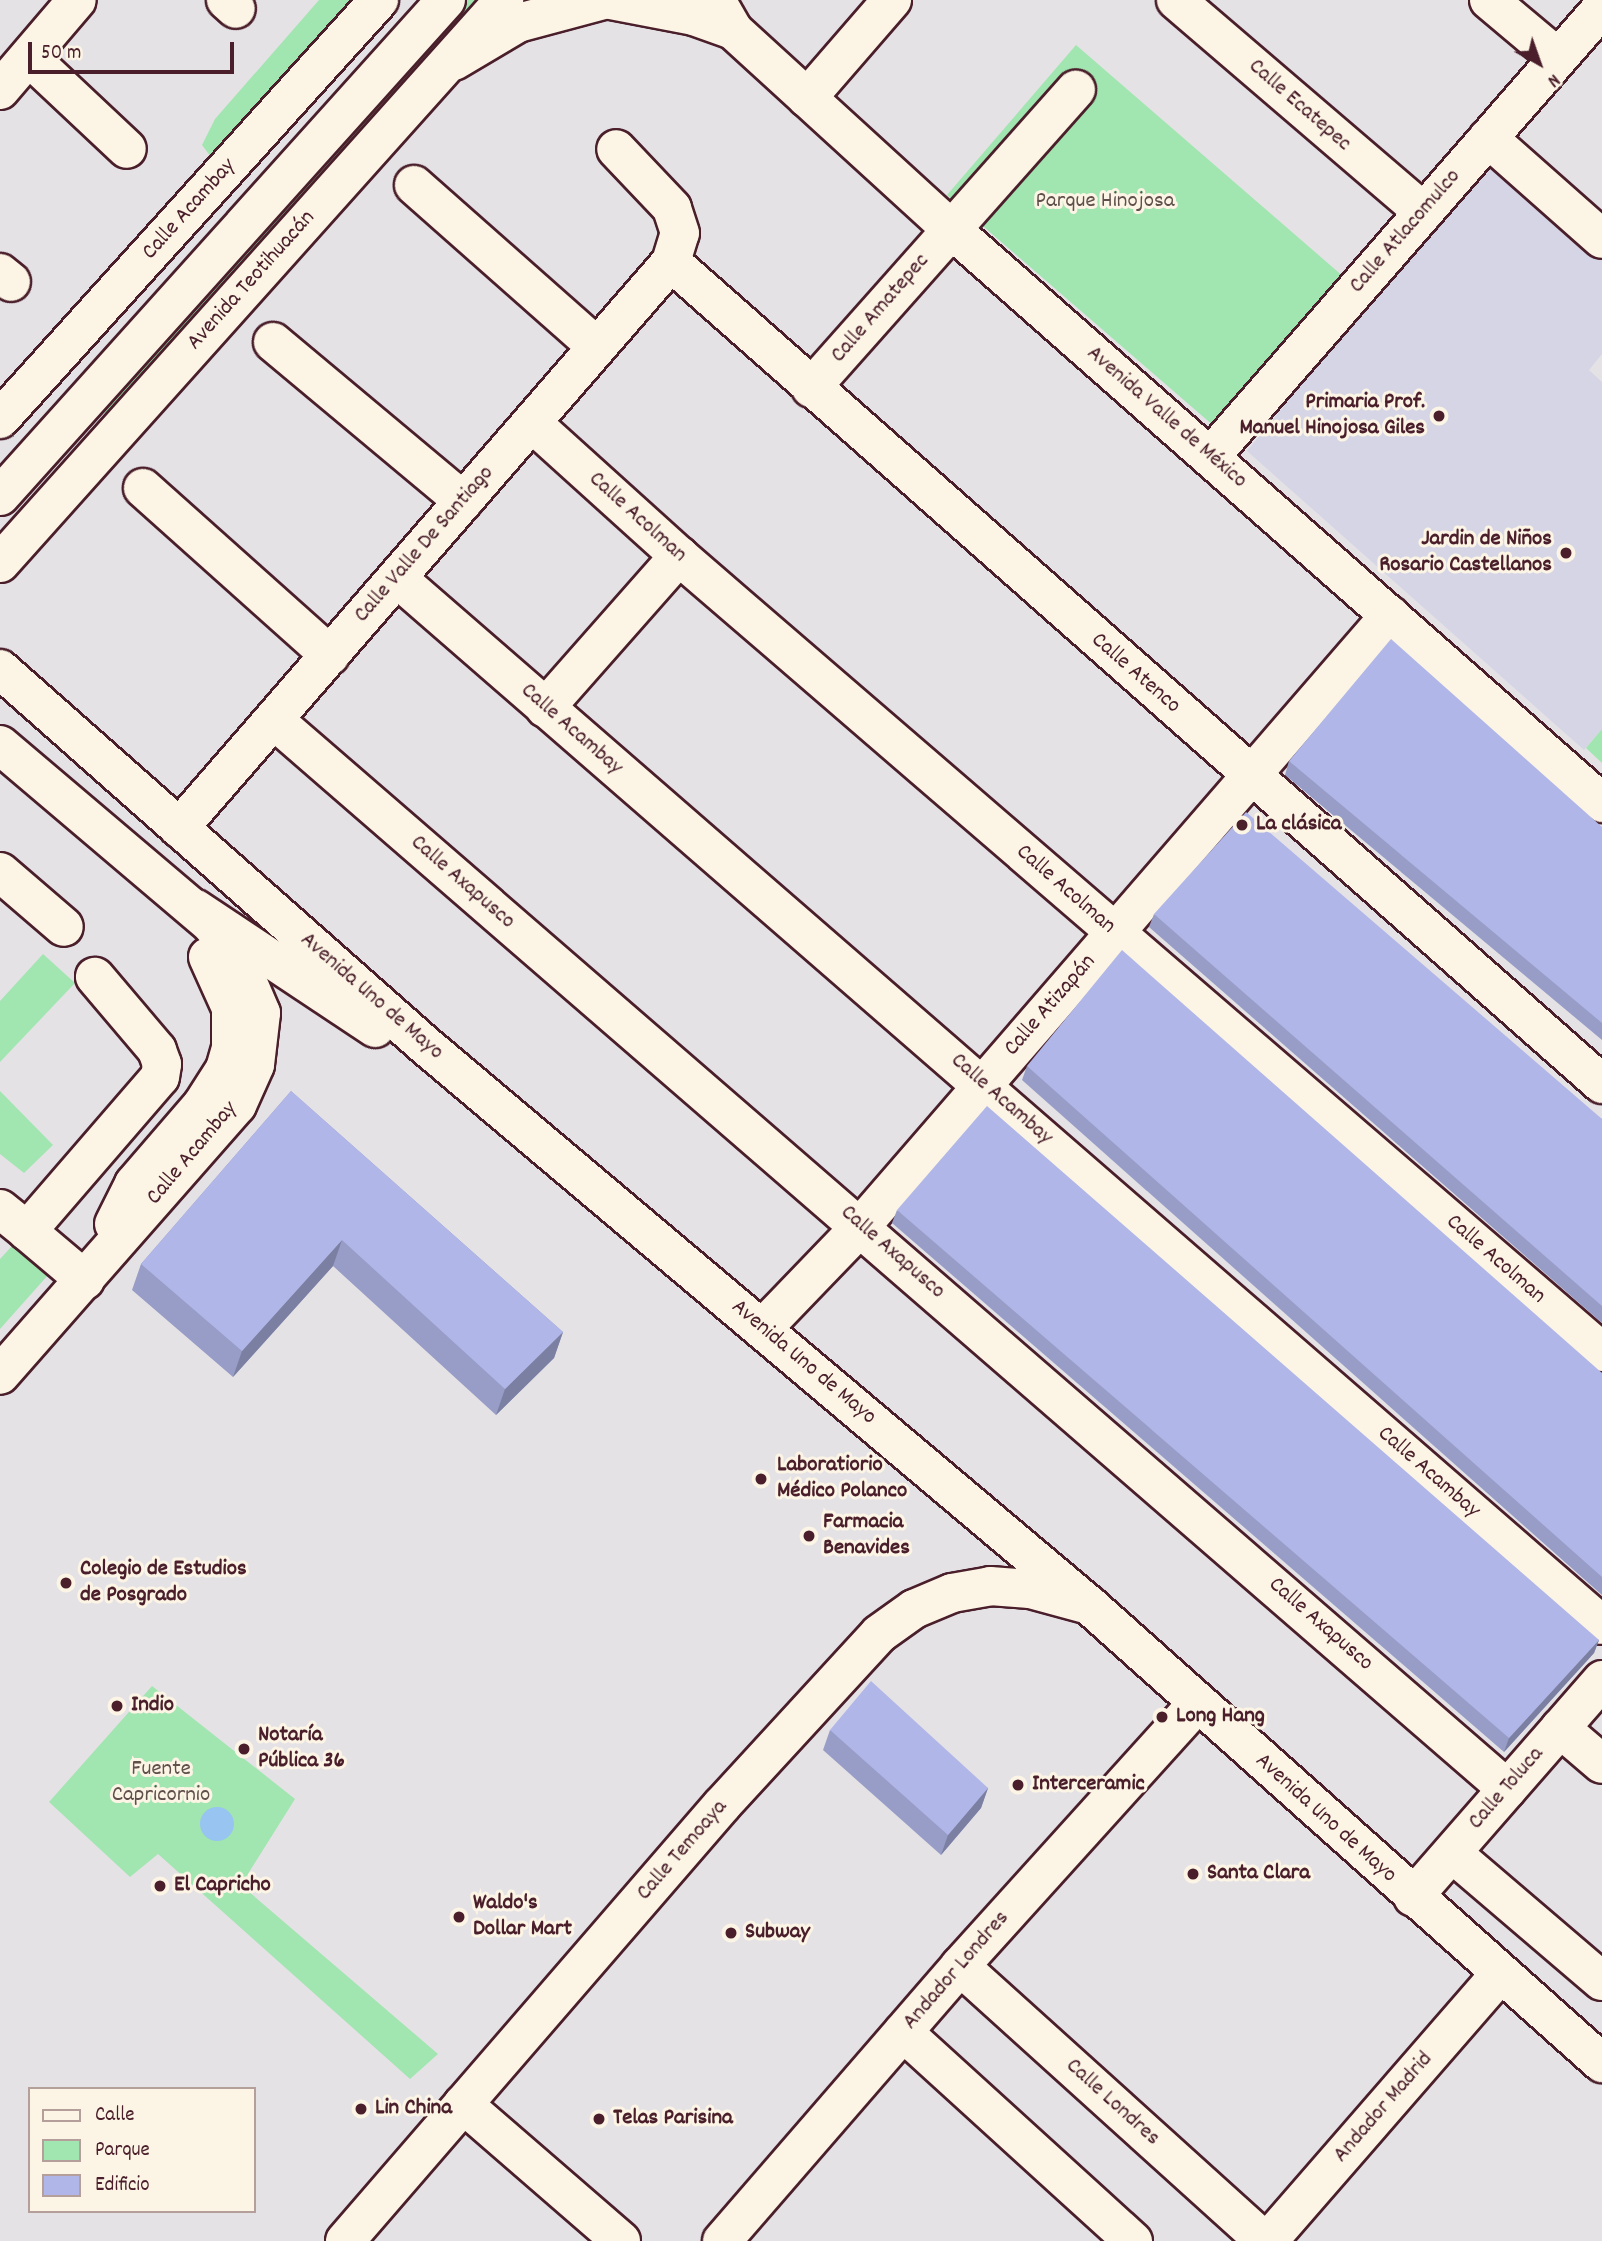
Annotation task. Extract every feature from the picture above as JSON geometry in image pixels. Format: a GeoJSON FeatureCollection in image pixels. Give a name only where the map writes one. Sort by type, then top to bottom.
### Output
{"type":"FeatureCollection","features":[{"type":"Feature","properties":{"kind":"street"},"geometry":{"type":"LineString","coordinates":[[0,90],[77,0]]}},
{"type":"Feature","properties":{"kind":"street","name":"Calle Acambay"},"geometry":{"type":"LineString","coordinates":[[0,419],[379,0]]}},
{"type":"Feature","properties":{"kind":"street","name":"Avenida Teotihuacán"},"geometry":{"type":"LineString","coordinates":[[0,496],[446,0]]}},
{"type":"Feature","properties":{"kind":"street","name":"Avenida Teotihuacán"},"geometry":{"type":"LineString","coordinates":[[0,563],[504,0]]}},
{"type":"Feature","properties":{"kind":"street"},"geometry":{"type":"LineString","coordinates":[[443,67],[518,23],[603,0]]}},
{"type":"Feature","properties":{"kind":"street","name":"Avenida Valle de México"},"geometry":{"type":"LineString","coordinates":[[611,0],[694,16],[724,15],[807,98],[951,229],[1602,803]]}},
{"type":"Feature","properties":{"kind":"street"},"geometry":{"type":"LineString","coordinates":[[807,98],[892,0]]}},
{"type":"Feature","properties":{"kind":"street","name":"Calle Ecatepec"},"geometry":{"type":"LineString","coordinates":[[1176,0],[1423,212]]}},
{"type":"Feature","properties":{"kind":"street"},"geometry":{"type":"LineString","coordinates":[[1489,0],[1558,58]]}},
{"type":"Feature","properties":{"kind":"street","name":"Calle Atlacomulco"},"geometry":{"type":"LineString","coordinates":[[1210,457],[1602,8]]}},
{"type":"Feature","properties":{"kind":"street"},"geometry":{"type":"LineString","coordinates":[[29,57],[127,149]]}},
{"type":"Feature","properties":{"kind":"street","name":"Calle Amatepec"},"geometry":{"type":"LineString","coordinates":[[811,388],[1076,90]]}},
{"type":"Feature","properties":{"kind":"street"},"geometry":{"type":"LineString","coordinates":[[1488,138],[1602,239]]}},
{"type":"Feature","properties":{"kind":"street"},"geometry":{"type":"LineString","coordinates":[[616,149],[672,208],[680,233],[671,262]]}},
{"type":"Feature","properties":{"kind":"street"},"geometry":{"type":"LineString","coordinates":[[414,185],[597,347]]}},
{"type":"Feature","properties":{"kind":"street","name":"Calle Valle De Santiago"},"geometry":{"type":"LineString","coordinates":[[179,828],[671,262]]}},
{"type":"Feature","properties":{"kind":"street","name":"Calle Atenco"},"geometry":{"type":"LineString","coordinates":[[671,262],[1602,1084]]}},
{"type":"Feature","properties":{"kind":"street"},"geometry":{"type":"LineString","coordinates":[[273,342],[463,501]]}},
{"type":"Feature","properties":{"kind":"street"},"geometry":{"type":"LineString","coordinates":[[85,404],[117,432]]}},
{"type":"Feature","properties":{"kind":"street","name":"Calle Acolman"},"geometry":{"type":"LineString","coordinates":[[531,423],[680,556],[1602,1352]]}},
{"type":"Feature","properties":{"kind":"street"},"geometry":{"type":"LineString","coordinates":[[144,488],[330,654]]}},
{"type":"Feature","properties":{"kind":"street"},"geometry":{"type":"LineString","coordinates":[[545,708],[680,556]]}},
{"type":"Feature","properties":{"kind":"street","name":"Calle Acambay"},"geometry":{"type":"LineString","coordinates":[[397,578],[983,1084],[1602,1625]]}},
{"type":"Feature","properties":{"kind":"street","name":"Calle Atizapán"},"geometry":{"type":"LineString","coordinates":[[762,1329],[861,1226],[1390,615]]}},
{"type":"Feature","properties":{"kind":"street","name":"Avenida Uno de Mayo"},"geometry":{"type":"LineString","coordinates":[[5,678],[459,1074],[1089,1605],[1500,1975],[1602,2063]]}},
{"type":"Feature","properties":{"kind":"street","name":"Calle Axapusco"},"geometry":{"type":"LineString","coordinates":[[274,720],[861,1226],[1507,1789]]}},
{"type":"Feature","properties":{"kind":"street","name":"Calle Acambay"},"geometry":{"type":"LineString","coordinates":[[0,745],[195,909],[225,940],[247,975],[261,1013],[259,1048],[237,1105],[0,1375]]}},
{"type":"Feature","properties":{"kind":"street","name":"Calle Acambay"},"geometry":{"type":"LineString","coordinates":[[0,777],[195,941],[218,973],[231,1008],[233,1037],[225,1069],[202,1105],[125,1196],[114,1219],[114,1247]]}},
{"type":"Feature","properties":{"kind":"street"},"geometry":{"type":"LineString","coordinates":[[0,872],[64,927]]}},
{"type":"Feature","properties":{"kind":"street"},"geometry":{"type":"LineString","coordinates":[[195,909],[380,1031],[459,1074]]}},
{"type":"Feature","properties":{"kind":"street"},"geometry":{"type":"LineString","coordinates":[[85,1280],[13,1220],[160,1077],[162,1065],[157,1050],[95,977]]}},
{"type":"Feature","properties":{"kind":"street","name":"Calle Temoaya"},"geometry":{"type":"LineString","coordinates":[[345,2241],[713,1815],[879,1634],[914,1609],[952,1593],[990,1586],[1030,1589],[1089,1605]]}},
{"type":"Feature","properties":{"kind":"street","name":"Calle Toluca"},"geometry":{"type":"LineString","coordinates":[[1413,1897],[1602,1680]]}},
{"type":"Feature","properties":{"kind":"street","name":"Andador Londres"},"geometry":{"type":"LineString","coordinates":[[722,2241],[960,1966],[1197,1704]]}},
{"type":"Feature","properties":{"kind":"street"},"geometry":{"type":"LineString","coordinates":[[1560,1728],[1602,1764]]}},
{"type":"Feature","properties":{"kind":"street"},"geometry":{"type":"LineString","coordinates":[[1452,1853],[1602,1981]]}},
{"type":"Feature","properties":{"kind":"street","name":"Calle Londres"},"geometry":{"type":"LineString","coordinates":[[960,1966],[1266,2241]]}},
{"type":"Feature","properties":{"kind":"street","name":"Andador Madrid"},"geometry":{"type":"LineString","coordinates":[[1266,2241],[1500,1975]]}},
{"type":"Feature","properties":{"kind":"street"},"geometry":{"type":"LineString","coordinates":[[903,2032],[1133,2241]]}},
{"type":"Feature","properties":{"kind":"street"},"geometry":{"type":"LineString","coordinates":[[463,2104],[621,2241]]}},
{"type":"Feature","properties":{"kind":"shaded area","name":"Primaria Prof. Manuel Hinojosa Giles"},"geometry":{"type":"Polygon","coordinates":[[[1488,157],[1602,256],[1602,354],[1589,370],[1602,382],[1602,729],[1584,750],[1247,451],[1488,157]]]}},
{"type":"Feature","properties":{"kind":"green space"},"geometry":{"type":"Polygon","coordinates":[[[319,0],[365,0],[217,165],[202,145],[215,119],[319,0]]]}},
{"type":"Feature","properties":{"kind":"green space"},"geometry":{"type":"Polygon","coordinates":[[[453,0],[499,0],[111,420],[97,405],[453,0]]]}},
{"type":"Feature","properties":{"kind":"green space","name":"Parque Hinojosa"},"geometry":{"type":"Polygon","coordinates":[[[1076,45],[1345,278],[1215,427],[947,195],[1076,45]]]}},
{"type":"Feature","properties":{"kind":"green space"},"geometry":{"type":"Polygon","coordinates":[[[1602,729],[1602,763],[1586,748],[1602,729]]]}},
{"type":"Feature","properties":{"kind":"green space"},"geometry":{"type":"Polygon","coordinates":[[[43,954],[75,983],[0,1062],[0,1001],[43,954]]]}},
{"type":"Feature","properties":{"kind":"green space"},"geometry":{"type":"Polygon","coordinates":[[[0,1091],[53,1145],[24,1173],[0,1154],[0,1091]]]}},
{"type":"Feature","properties":{"kind":"green space"},"geometry":{"type":"Polygon","coordinates":[[[12,1246],[49,1274],[0,1329],[0,1259],[12,1246]]]}},
{"type":"Feature","properties":{"kind":"green space","name":"Fuente Capricornio"},"geometry":{"type":"Polygon","coordinates":[[[152,1686],[295,1799],[241,1885],[438,2054],[410,2079],[158,1854],[130,1877],[49,1802],[152,1686]]]}},
{"type":"Feature","properties":{"kind":"water"},"geometry":{"type":"Polygon","coordinates":[[[217,1807],[229,1812],[234,1824],[229,1836],[217,1841],[205,1836],[200,1824],[205,1812],[217,1807]]]}},
{"type":"Feature","properties":{"kind":"building"},"geometry":{"type":"Polygon","coordinates":[[[1391,639],[1602,827],[1602,1023],[1289,761],[1391,639]]]}},
{"type":"Feature","properties":{"kind":"building"},"geometry":{"type":"Polygon","coordinates":[[[1246,812],[1602,1119],[1602,1306],[1154,914],[1246,812]]]}},
{"type":"Feature","properties":{"kind":"building"},"geometry":{"type":"Polygon","coordinates":[[[1122,950],[1602,1373],[1602,1577],[1027,1066],[1122,950]]]}},
{"type":"Feature","properties":{"kind":"building"},"geometry":{"type":"Polygon","coordinates":[[[291,1091],[563,1332],[505,1389],[342,1240],[242,1351],[141,1264],[291,1091]]]}},
{"type":"Feature","properties":{"kind":"building"},"geometry":{"type":"Polygon","coordinates":[[[987,1106],[1599,1640],[1509,1738],[897,1210],[987,1106]]]}},
{"type":"Feature","properties":{"kind":"building"},"geometry":{"type":"Polygon","coordinates":[[[871,1681],[988,1788],[948,1835],[830,1730],[871,1681]]]}},
{"type":"Feature","properties":{"kind":"place","name":"Primaria Prof. Manuel Hinojosa Giles"},"geometry":{"type":"Point","coordinates":[1439,416]}},
{"type":"Feature","properties":{"kind":"place","name":"Jardin de Niños Rosario Castellanos"},"geometry":{"type":"Point","coordinates":[1566,553]}},
{"type":"Feature","properties":{"kind":"place","name":"La clásica"},"geometry":{"type":"Point","coordinates":[1242,825]}},
{"type":"Feature","properties":{"kind":"place","name":"Laboratiorio Médico Polanco"},"geometry":{"type":"Point","coordinates":[761,1479]}},
{"type":"Feature","properties":{"kind":"place","name":"Farmacia Benavides"},"geometry":{"type":"Point","coordinates":[809,1536]}},
{"type":"Feature","properties":{"kind":"place","name":"Colegio de Estudios de Posgrado"},"geometry":{"type":"Point","coordinates":[66,1583]}},
{"type":"Feature","properties":{"kind":"place","name":"Indio"},"geometry":{"type":"Point","coordinates":[117,1706]}},
{"type":"Feature","properties":{"kind":"place","name":"Long Hang"},"geometry":{"type":"Point","coordinates":[1162,1717]}},
{"type":"Feature","properties":{"kind":"place","name":"Notaría Pública 36"},"geometry":{"type":"Point","coordinates":[244,1749]}},
{"type":"Feature","properties":{"kind":"place","name":"Interceramic"},"geometry":{"type":"Point","coordinates":[1018,1785]}},
{"type":"Feature","properties":{"kind":"place","name":"Santa Clara"},"geometry":{"type":"Point","coordinates":[1193,1874]}},
{"type":"Feature","properties":{"kind":"place","name":"El Capricho"},"geometry":{"type":"Point","coordinates":[160,1886]}},
{"type":"Feature","properties":{"kind":"place","name":"Waldo's Dollar Mart"},"geometry":{"type":"Point","coordinates":[459,1917]}},
{"type":"Feature","properties":{"kind":"place","name":"Subway"},"geometry":{"type":"Point","coordinates":[731,1933]}},
{"type":"Feature","properties":{"kind":"place","name":"Lin China"},"geometry":{"type":"Point","coordinates":[361,2109]}},
{"type":"Feature","properties":{"kind":"place","name":"Telas Parisina"},"geometry":{"type":"Point","coordinates":[599,2119]}}]}
